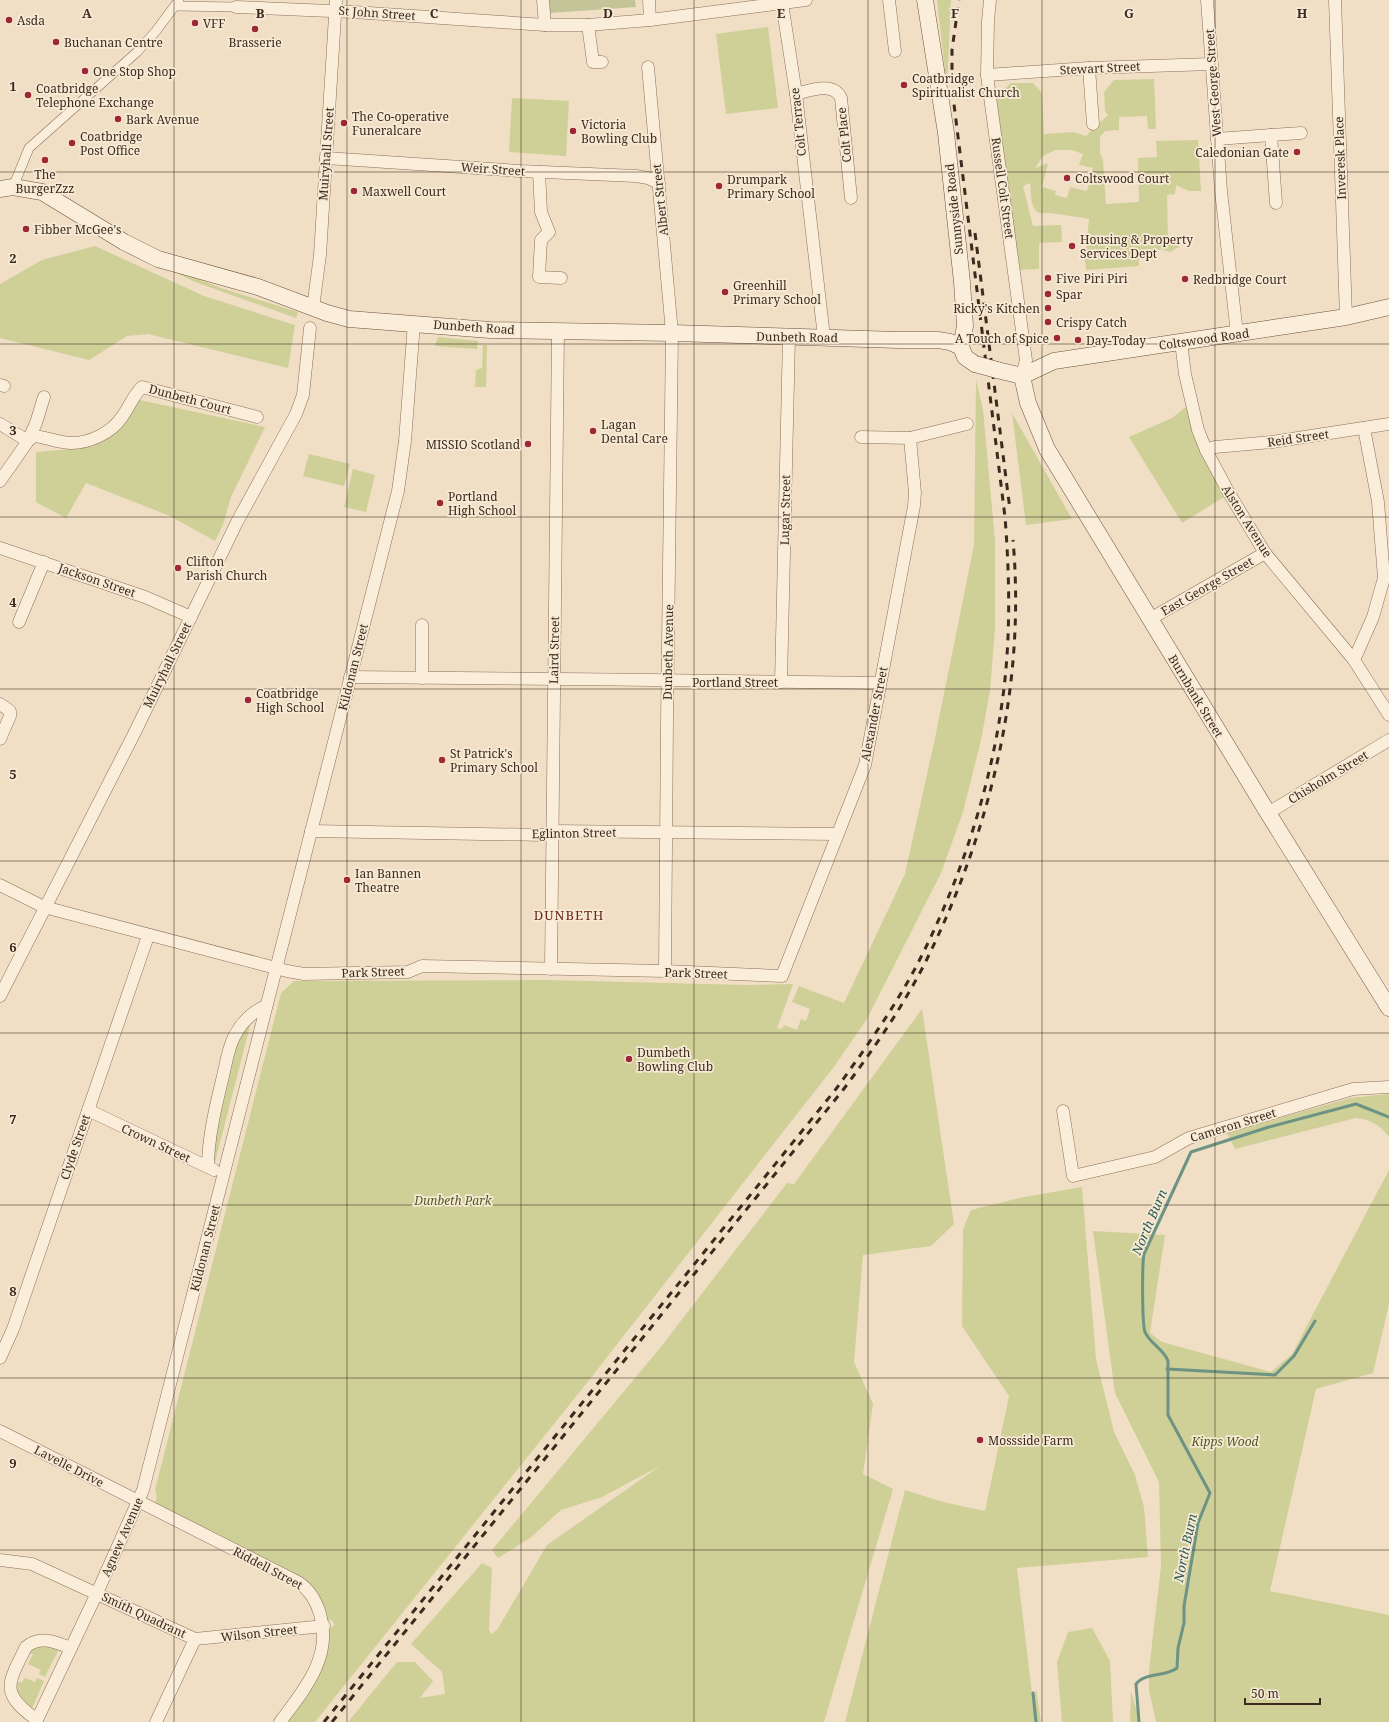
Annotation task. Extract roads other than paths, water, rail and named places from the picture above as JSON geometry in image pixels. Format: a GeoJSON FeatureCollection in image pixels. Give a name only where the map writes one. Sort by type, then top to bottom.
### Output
{"type":"FeatureCollection","features":[{"type":"Feature","properties":{"kind":"main road","name":"Sunnyside Road"},"geometry":{"type":"LineString","coordinates":[[925,0],[946,133],[962,282],[965,326],[960,347]]}},
{"type":"Feature","properties":{"kind":"main road","name":"Dunbeth Road"},"geometry":{"type":"LineString","coordinates":[[7,188],[42,192],[124,242],[158,259],[258,287],[313,308],[349,318],[490,330],[938,340],[950,342],[960,347]]}},
{"type":"Feature","properties":{"kind":"main road","name":"Coltswood Road"},"geometry":{"type":"LineString","coordinates":[[1022,376],[1054,361],[1346,317],[1389,307]]}},
{"type":"Feature","properties":{"kind":"main road"},"geometry":{"type":"LineString","coordinates":[[960,347],[965,357],[975,364],[1022,376]]}},
{"type":"Feature","properties":{"kind":"main road","name":"Burnbank Street"},"geometry":{"type":"LineString","coordinates":[[1022,376],[1028,403],[1046,449],[1389,1008]]}},
{"type":"Feature","properties":{"kind":"street"},"geometry":{"type":"LineString","coordinates":[[543,0],[545,25]]}},
{"type":"Feature","properties":{"kind":"street"},"geometry":{"type":"LineString","coordinates":[[649,0],[650,20]]}},
{"type":"Feature","properties":{"kind":"street","name":"St John Street"},"geometry":{"type":"LineString","coordinates":[[178,3],[236,7],[336,5],[545,25],[588,25],[650,20],[806,0]]}},
{"type":"Feature","properties":{"kind":"street"},"geometry":{"type":"LineString","coordinates":[[889,0],[895,50]]}},
{"type":"Feature","properties":{"kind":"street","name":"Russell Colt Street"},"geometry":{"type":"LineString","coordinates":[[990,0],[987,75],[1026,360],[1022,376]]}},
{"type":"Feature","properties":{"kind":"street","name":"West George Street"},"geometry":{"type":"LineString","coordinates":[[1207,0],[1221,190],[1237,334]]}},
{"type":"Feature","properties":{"kind":"street","name":"Inveresk Place"},"geometry":{"type":"LineString","coordinates":[[1335,0],[1346,317]]}},
{"type":"Feature","properties":{"kind":"street"},"geometry":{"type":"LineString","coordinates":[[7,188],[29,148],[136,52],[178,3]]}},
{"type":"Feature","properties":{"kind":"street","name":"Colt Terrace"},"geometry":{"type":"LineString","coordinates":[[782,3],[796,94],[824,337]]}},
{"type":"Feature","properties":{"kind":"street","name":"Muiryhall Street"},"geometry":{"type":"LineString","coordinates":[[313,308],[320,255],[336,5]]}},
{"type":"Feature","properties":{"kind":"street"},"geometry":{"type":"LineString","coordinates":[[588,25],[593,62],[602,62]]}},
{"type":"Feature","properties":{"kind":"street","name":"Stewart Street"},"geometry":{"type":"LineString","coordinates":[[987,75],[1089,68],[1212,64]]}},
{"type":"Feature","properties":{"kind":"street","name":"Albert Street"},"geometry":{"type":"LineString","coordinates":[[648,67],[672,333]]}},
{"type":"Feature","properties":{"kind":"street"},"geometry":{"type":"LineString","coordinates":[[1089,68],[1093,124]]}},
{"type":"Feature","properties":{"kind":"street","name":"Colt Place"},"geometry":{"type":"LineString","coordinates":[[796,94],[825,88],[832,89],[839,94],[851,198]]}},
{"type":"Feature","properties":{"kind":"street"},"geometry":{"type":"LineString","coordinates":[[1217,139],[1300,133]]}},
{"type":"Feature","properties":{"kind":"street"},"geometry":{"type":"LineString","coordinates":[[1271,135],[1276,203]]}},
{"type":"Feature","properties":{"kind":"street","name":"Weir Street"},"geometry":{"type":"LineString","coordinates":[[326,158],[539,172],[636,176],[648,178],[659,183]]}},
{"type":"Feature","properties":{"kind":"street"},"geometry":{"type":"LineString","coordinates":[[539,172],[541,212],[549,232],[541,240],[539,277],[561,278]]}},
{"type":"Feature","properties":{"kind":"street","name":"Kildonan Street"},"geometry":{"type":"LineString","coordinates":[[143,1490],[398,491],[405,440],[414,323]]}},
{"type":"Feature","properties":{"kind":"street","name":"Muiryhall Street"},"geometry":{"type":"LineString","coordinates":[[0,996],[44,907],[135,732],[237,522],[296,414],[304,395],[310,328]]}},
{"type":"Feature","properties":{"kind":"street","name":"Laird Street"},"geometry":{"type":"LineString","coordinates":[[551,969],[558,331]]}},
{"type":"Feature","properties":{"kind":"street","name":"Dunbeth Avenue"},"geometry":{"type":"LineString","coordinates":[[665,971],[672,333]]}},
{"type":"Feature","properties":{"kind":"street","name":"Lugar Street"},"geometry":{"type":"LineString","coordinates":[[781,682],[789,337]]}},
{"type":"Feature","properties":{"kind":"street","name":"Alston Avenue"},"geometry":{"type":"LineString","coordinates":[[1181,342],[1185,374],[1198,430],[1206,450],[1229,493],[1265,553],[1354,660],[1389,715]]}},
{"type":"Feature","properties":{"kind":"street","name":"Dunbeth Court"},"geometry":{"type":"LineString","coordinates":[[28,441],[34,436],[70,443],[89,440],[107,432],[121,419],[131,405],[134,395],[142,387],[257,417]]}},
{"type":"Feature","properties":{"kind":"street"},"geometry":{"type":"LineString","coordinates":[[0,481],[28,441],[36,424],[44,397]]}},
{"type":"Feature","properties":{"kind":"street"},"geometry":{"type":"LineString","coordinates":[[0,424],[28,441]]}},
{"type":"Feature","properties":{"kind":"street"},"geometry":{"type":"LineString","coordinates":[[861,437],[910,438],[967,424]]}},
{"type":"Feature","properties":{"kind":"street","name":"Reid Street"},"geometry":{"type":"LineString","coordinates":[[1206,450],[1215,447],[1272,442],[1389,424]]}},
{"type":"Feature","properties":{"kind":"street"},"geometry":{"type":"LineString","coordinates":[[1354,660],[1373,617],[1387,578],[1378,502],[1364,428]]}},
{"type":"Feature","properties":{"kind":"street","name":"Alexander Street"},"geometry":{"type":"LineString","coordinates":[[782,976],[864,765],[914,506],[915,493],[910,438]]}},
{"type":"Feature","properties":{"kind":"street","name":"Jackson Street"},"geometry":{"type":"LineString","coordinates":[[0,548],[145,597],[191,617]]}},
{"type":"Feature","properties":{"kind":"street","name":"East George Street"},"geometry":{"type":"LineString","coordinates":[[1150,619],[1265,553]]}},
{"type":"Feature","properties":{"kind":"street"},"geometry":{"type":"LineString","coordinates":[[19,622],[44,562]]}},
{"type":"Feature","properties":{"kind":"street"},"geometry":{"type":"LineString","coordinates":[[422,625],[422,678]]}},
{"type":"Feature","properties":{"kind":"street","name":"Portland Street"},"geometry":{"type":"LineString","coordinates":[[350,677],[554,678],[667,681],[880,683]]}},
{"type":"Feature","properties":{"kind":"street"},"geometry":{"type":"LineString","coordinates":[[0,704],[10,711],[0,739]]}},
{"type":"Feature","properties":{"kind":"street","name":"Chisholm Street"},"geometry":{"type":"LineString","coordinates":[[1268,813],[1389,740]]}},
{"type":"Feature","properties":{"kind":"street","name":"Eglinton Street"},"geometry":{"type":"LineString","coordinates":[[312,831],[545,835],[553,831],[838,834]]}},
{"type":"Feature","properties":{"kind":"street","name":"Park Street"},"geometry":{"type":"LineString","coordinates":[[0,886],[44,907],[148,936],[304,974],[408,972],[422,966],[665,971],[782,976]]}},
{"type":"Feature","properties":{"kind":"street","name":"Clyde Street"},"geometry":{"type":"LineString","coordinates":[[0,1358],[13,1329],[148,936]]}},
{"type":"Feature","properties":{"kind":"street"},"geometry":{"type":"LineString","coordinates":[[208,1167],[209,1150],[217,1103],[233,1038],[249,1016],[266,1006]]}},
{"type":"Feature","properties":{"kind":"street","name":"Cameron Street"},"geometry":{"type":"LineString","coordinates":[[1063,1111],[1073,1176],[1155,1157],[1189,1138],[1353,1089],[1389,1087]]}},
{"type":"Feature","properties":{"kind":"street","name":"Crown Street"},"geometry":{"type":"LineString","coordinates":[[88,1110],[224,1174]]}},
{"type":"Feature","properties":{"kind":"street","name":"Lavelle Drive"},"geometry":{"type":"LineString","coordinates":[[0,1431],[139,1502]]}},
{"type":"Feature","properties":{"kind":"street","name":"Agnew Avenue"},"geometry":{"type":"LineString","coordinates":[[71,1648],[46,1640],[30,1644],[26,1647],[9,1681],[8,1690],[15,1703],[20,1710],[36,1721],[71,1648],[97,1593],[139,1502],[143,1490]]}},
{"type":"Feature","properties":{"kind":"street","name":"Riddell Street"},"geometry":{"type":"LineString","coordinates":[[139,1502],[298,1582],[306,1587],[312,1594],[324,1626],[324,1640],[315,1673],[309,1684],[280,1722]]}},
{"type":"Feature","properties":{"kind":"street","name":"Smith Quadrant"},"geometry":{"type":"LineString","coordinates":[[0,1560],[32,1564],[195,1639],[156,1722]]}},
{"type":"Feature","properties":{"kind":"street","name":"Wilson Street"},"geometry":{"type":"LineString","coordinates":[[195,1639],[324,1626]]}},
{"type":"Feature","properties":{"kind":"waterway","name":"North Burn"},"geometry":{"type":"LineString","coordinates":[[1139,1722],[1136,1684],[1140,1680],[1150,1676],[1167,1673],[1177,1668],[1178,1648],[1184,1623],[1184,1606],[1198,1523],[1210,1493],[1168,1415],[1168,1361],[1145,1332],[1143,1318],[1144,1254],[1191,1152],[1269,1127],[1356,1104],[1389,1117]]}},
{"type":"Feature","properties":{"kind":"waterway"},"geometry":{"type":"LineString","coordinates":[[1167,1369],[1275,1375],[1294,1356],[1315,1321]]}},
{"type":"Feature","properties":{"kind":"waterway"},"geometry":{"type":"LineString","coordinates":[[1033,1693],[1036,1722]]}},
{"type":"Feature","properties":{"kind":"railway"},"geometry":{"type":"LineString","coordinates":[[324,1722],[836,1089],[858,1059],[900,996],[918,963],[946,903],[970,840],[988,775],[1001,710],[1007,662],[1009,589],[1005,517],[952,88],[952,50],[959,0]]}},
{"type":"Feature","properties":{"kind":"railway"},"geometry":{"type":"LineString","coordinates":[[975,233],[1010,510]]}},
{"type":"Feature","properties":{"kind":"railway"},"geometry":{"type":"LineString","coordinates":[[332,1722],[843,1090],[876,1044],[907,996],[925,963],[948,913],[968,862],[985,810],[998,758],[1008,704],[1014,650],[1016,595],[1013,540]]}},
{"type":"Feature","properties":{"kind":"place","name":"Asda"},"geometry":{"type":"Point","coordinates":[9,20]}},
{"type":"Feature","properties":{"kind":"place","name":"VFF"},"geometry":{"type":"Point","coordinates":[195,23]}},
{"type":"Feature","properties":{"kind":"place","name":"Brasserie"},"geometry":{"type":"Point","coordinates":[255,29]}},
{"type":"Feature","properties":{"kind":"place","name":"Buchanan Centre"},"geometry":{"type":"Point","coordinates":[56,42]}},
{"type":"Feature","properties":{"kind":"place","name":"One Stop Shop"},"geometry":{"type":"Point","coordinates":[85,71]}},
{"type":"Feature","properties":{"kind":"place","name":"Coatbridge Spiritualist Church"},"geometry":{"type":"Point","coordinates":[904,85]}},
{"type":"Feature","properties":{"kind":"place","name":"Coatbridge Telephone Exchange"},"geometry":{"type":"Point","coordinates":[28,95]}},
{"type":"Feature","properties":{"kind":"place","name":"Bark Avenue"},"geometry":{"type":"Point","coordinates":[118,119]}},
{"type":"Feature","properties":{"kind":"place","name":"The Co-operative Funeralcare"},"geometry":{"type":"Point","coordinates":[344,123]}},
{"type":"Feature","properties":{"kind":"place","name":"Victoria Bowling Club"},"geometry":{"type":"Point","coordinates":[573,131]}},
{"type":"Feature","properties":{"kind":"place","name":"Coatbridge Post Office"},"geometry":{"type":"Point","coordinates":[72,143]}},
{"type":"Feature","properties":{"kind":"place","name":"Caledonian Gate"},"geometry":{"type":"Point","coordinates":[1297,152]}},
{"type":"Feature","properties":{"kind":"place","name":"The BurgerZzz"},"geometry":{"type":"Point","coordinates":[45,160]}},
{"type":"Feature","properties":{"kind":"place","name":"Coltswood Court"},"geometry":{"type":"Point","coordinates":[1067,178]}},
{"type":"Feature","properties":{"kind":"place","name":"Drumpark Primary School"},"geometry":{"type":"Point","coordinates":[719,186]}},
{"type":"Feature","properties":{"kind":"place","name":"Maxwell Court"},"geometry":{"type":"Point","coordinates":[354,191]}},
{"type":"Feature","properties":{"kind":"place","name":"Fibber McGee's"},"geometry":{"type":"Point","coordinates":[26,229]}},
{"type":"Feature","properties":{"kind":"place","name":"Housing & Property Services Dept"},"geometry":{"type":"Point","coordinates":[1072,246]}},
{"type":"Feature","properties":{"kind":"place","name":"Five Piri Piri"},"geometry":{"type":"Point","coordinates":[1048,278]}},
{"type":"Feature","properties":{"kind":"place","name":"Redbridge Court"},"geometry":{"type":"Point","coordinates":[1185,279]}},
{"type":"Feature","properties":{"kind":"place","name":"Greenhill Primary School"},"geometry":{"type":"Point","coordinates":[725,292]}},
{"type":"Feature","properties":{"kind":"place","name":"Spar"},"geometry":{"type":"Point","coordinates":[1048,294]}},
{"type":"Feature","properties":{"kind":"place","name":"Ricky's Kitchen"},"geometry":{"type":"Point","coordinates":[1048,308]}},
{"type":"Feature","properties":{"kind":"place","name":"Crispy Catch"},"geometry":{"type":"Point","coordinates":[1048,322]}},
{"type":"Feature","properties":{"kind":"place","name":"A Touch of Spice"},"geometry":{"type":"Point","coordinates":[1057,338]}},
{"type":"Feature","properties":{"kind":"place","name":"Day-Today"},"geometry":{"type":"Point","coordinates":[1078,340]}},
{"type":"Feature","properties":{"kind":"place","name":"Lagan Dental Care"},"geometry":{"type":"Point","coordinates":[593,431]}},
{"type":"Feature","properties":{"kind":"place","name":"MISSIO Scotland"},"geometry":{"type":"Point","coordinates":[528,444]}},
{"type":"Feature","properties":{"kind":"place","name":"Portland High School"},"geometry":{"type":"Point","coordinates":[440,503]}},
{"type":"Feature","properties":{"kind":"place","name":"Clifton Parish Church"},"geometry":{"type":"Point","coordinates":[178,568]}},
{"type":"Feature","properties":{"kind":"place","name":"Coatbridge High School"},"geometry":{"type":"Point","coordinates":[248,700]}},
{"type":"Feature","properties":{"kind":"place","name":"St Patrick's Primary School"},"geometry":{"type":"Point","coordinates":[442,760]}},
{"type":"Feature","properties":{"kind":"place","name":"Ian Bannen Theatre"},"geometry":{"type":"Point","coordinates":[347,880]}},
{"type":"Feature","properties":{"kind":"place","name":"Dumbeth Bowling Club"},"geometry":{"type":"Point","coordinates":[629,1059]}},
{"type":"Feature","properties":{"kind":"place","name":"Mossside Farm"},"geometry":{"type":"Point","coordinates":[980,1440]}},
{"type":"Feature","properties":{"kind":"district","name":"DUNBETH"},"geometry":{"type":"Point","coordinates":[569,915]}},
{"type":"Feature","properties":{"kind":"park label","name":"Dunbeth Park"},"geometry":{"type":"Point","coordinates":[453,1200]}},
{"type":"Feature","properties":{"kind":"park label","name":"Kipps Wood"},"geometry":{"type":"Point","coordinates":[1225,1441]}}]}
